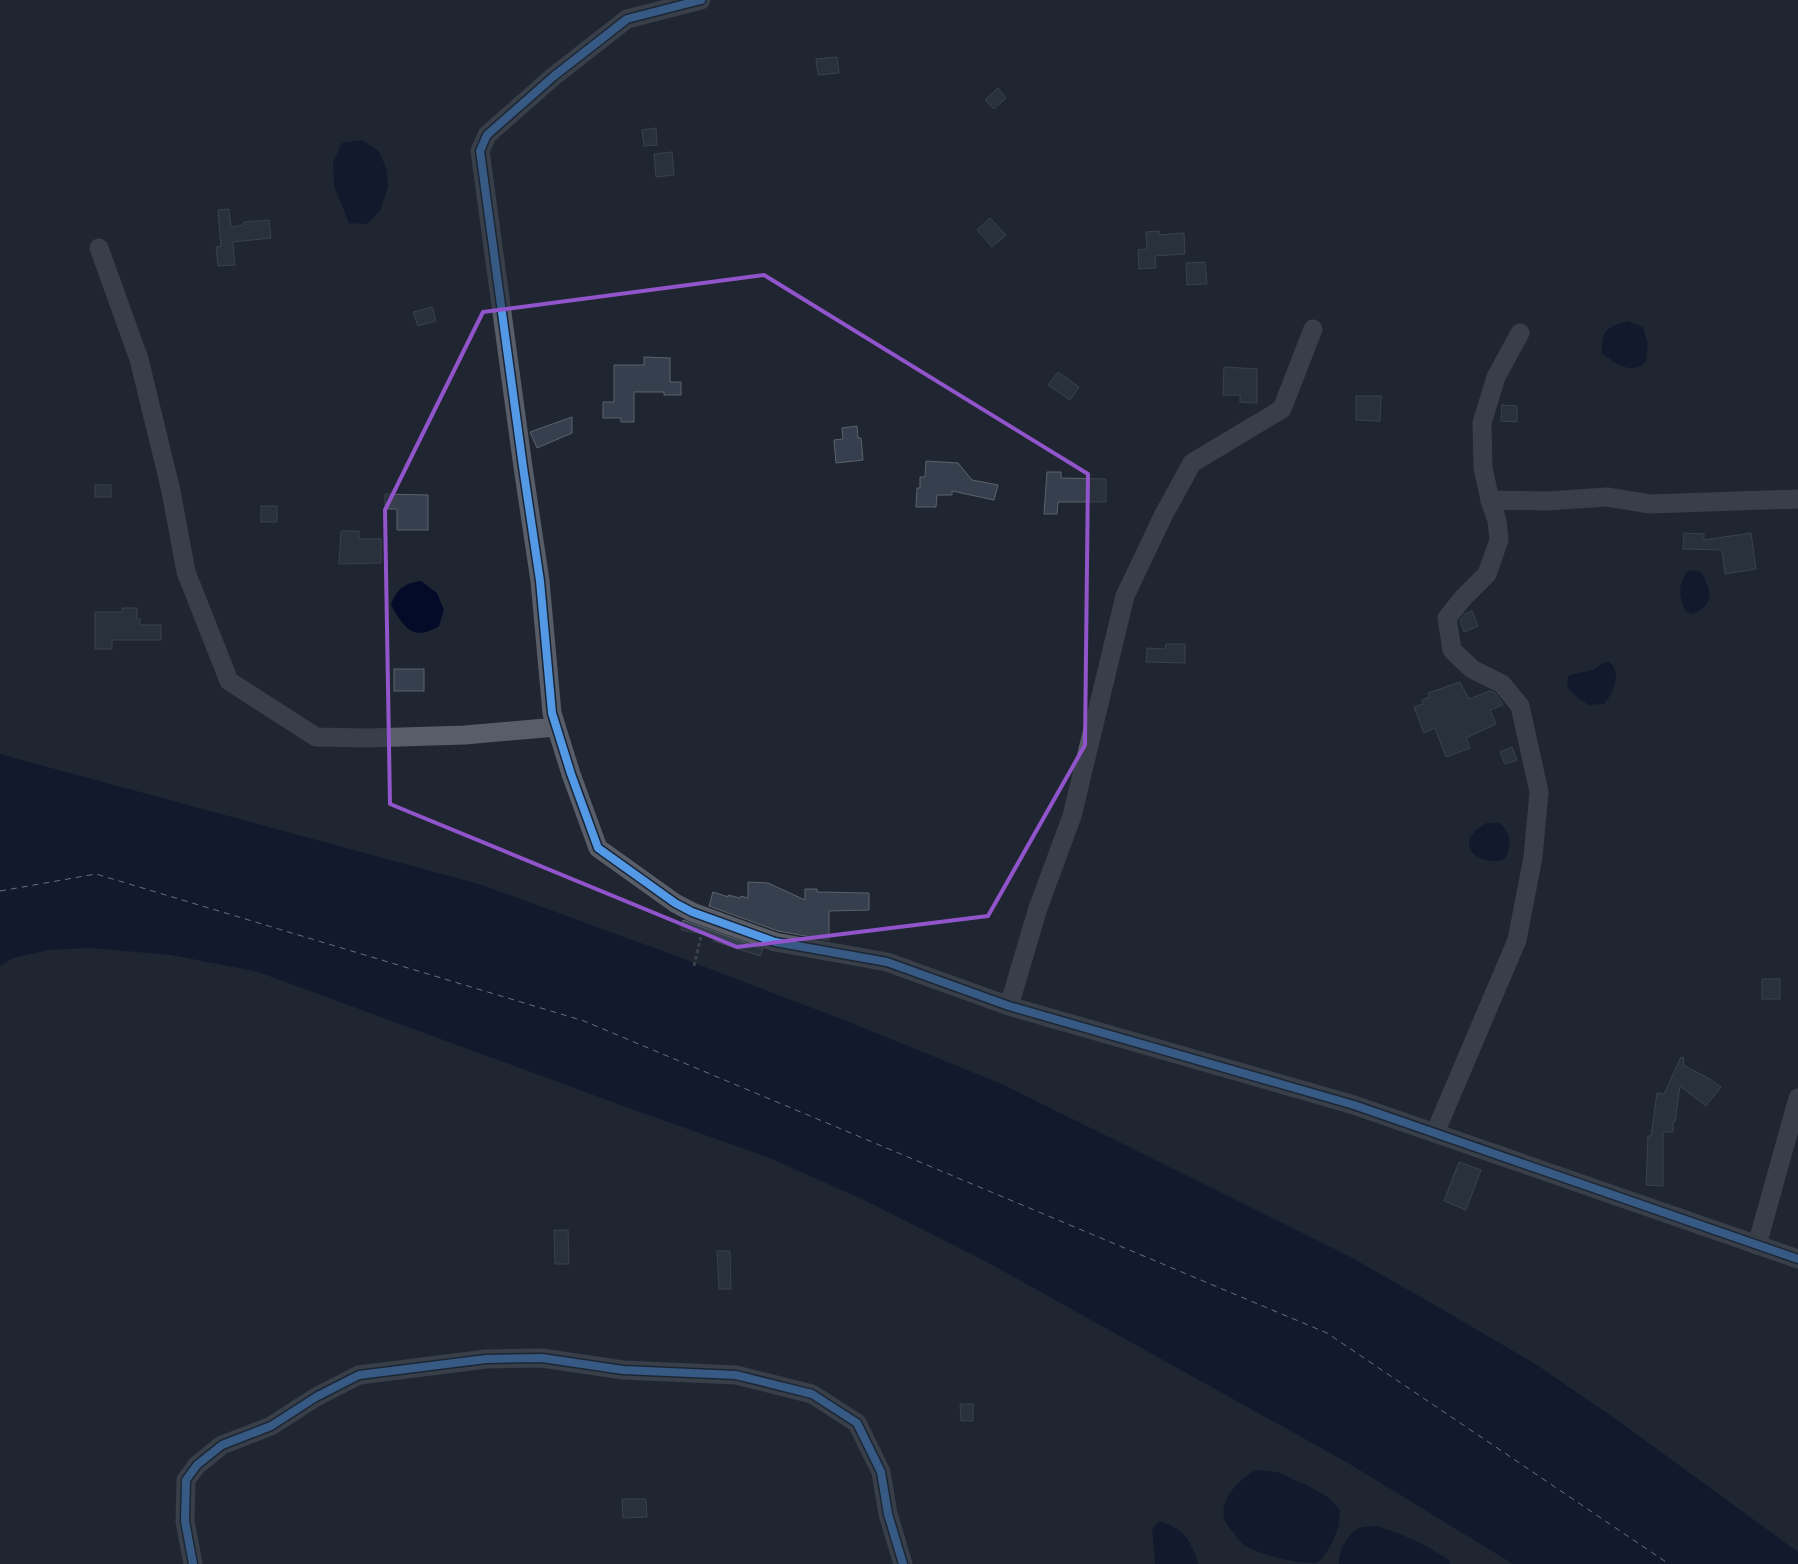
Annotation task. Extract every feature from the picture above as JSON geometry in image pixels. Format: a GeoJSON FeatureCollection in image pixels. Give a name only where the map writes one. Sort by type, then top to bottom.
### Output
{"type":"FeatureCollection","features":[{"type":"Feature","properties":{"kind":"street"},"geometry":{"type":"LineString","coordinates":[[700,0],[627,19],[554,76],[487,136],[480,151],[540,581],[552,712],[570,774],[598,848],[675,903],[692,912],[775,942],[887,962],[1009,1006],[1354,1105],[1798,1259]]}},
{"type":"Feature","properties":{"kind":"street"},"geometry":{"type":"LineString","coordinates":[[99,248],[139,359],[171,491],[186,572],[229,681],[316,737],[368,738],[465,735],[556,727]]}},
{"type":"Feature","properties":{"kind":"street"},"geometry":{"type":"LineString","coordinates":[[1009,1006],[1038,908],[1072,816],[1125,596],[1163,516],[1192,463],[1282,409],[1313,329]]}},
{"type":"Feature","properties":{"kind":"street"},"geometry":{"type":"LineString","coordinates":[[1435,1133],[1517,940],[1533,857],[1539,792],[1520,706],[1502,684],[1472,670],[1452,650],[1447,618],[1463,598],[1487,574],[1499,540],[1497,521],[1483,468],[1482,423],[1496,377],[1520,333]]}},
{"type":"Feature","properties":{"kind":"street"},"geometry":{"type":"LineString","coordinates":[[1490,500],[1546,501],[1607,497],[1650,504],[1798,499]]}},
{"type":"Feature","properties":{"kind":"street"},"geometry":{"type":"LineString","coordinates":[[1757,1245],[1798,1098]]}},
{"type":"Feature","properties":{"kind":"street"},"geometry":{"type":"LineString","coordinates":[[194,1564],[185,1521],[186,1480],[197,1465],[222,1445],[271,1426],[316,1397],[360,1375],[486,1359],[542,1358],[623,1370],[736,1375],[812,1394],[857,1423],[881,1472],[888,1514],[902,1564]]}},
{"type":"Feature","properties":{"kind":"path"},"geometry":{"type":"LineString","coordinates":[[694,966],[706,917]]}},
{"type":"Feature","properties":{"kind":"highlighted area"},"geometry":{"type":"Polygon","coordinates":[[[764,275],[1088,474],[1085,745],[988,916],[737,947],[390,804],[385,510],[483,312],[764,275]]]}},
{"type":"Feature","properties":{"kind":"water"},"geometry":{"type":"Polygon","coordinates":[[[362,140],[379,151],[387,170],[388,187],[380,211],[367,224],[349,223],[334,186],[333,162],[342,143],[362,140]]]}},
{"type":"Feature","properties":{"kind":"water"},"geometry":{"type":"Polygon","coordinates":[[[1628,321],[1643,327],[1648,344],[1646,362],[1634,368],[1623,367],[1602,354],[1602,340],[1606,331],[1614,325],[1628,321]]]}},
{"type":"Feature","properties":{"kind":"water"},"geometry":{"type":"Polygon","coordinates":[[[1696,570],[1702,573],[1708,586],[1709,598],[1708,603],[1704,607],[1691,614],[1685,611],[1680,591],[1684,576],[1688,571],[1696,570]]]}},
{"type":"Feature","properties":{"kind":"water"},"geometry":{"type":"Polygon","coordinates":[[[421,581],[437,593],[444,610],[439,626],[422,633],[410,630],[405,626],[391,605],[398,591],[410,583],[421,581]]]}},
{"type":"Feature","properties":{"kind":"water"},"geometry":{"type":"Polygon","coordinates":[[[1608,661],[1613,665],[1616,676],[1614,688],[1604,704],[1589,705],[1572,693],[1567,680],[1569,675],[1593,670],[1608,661]]]}},
{"type":"Feature","properties":{"kind":"water"},"geometry":{"type":"Polygon","coordinates":[[[0,754],[479,884],[844,1020],[1004,1085],[1347,1255],[1537,1365],[1620,1422],[1798,1552],[1798,1564],[1513,1564],[1348,1463],[985,1261],[864,1200],[767,1157],[258,972],[171,955],[90,948],[49,950],[13,958],[0,966],[0,754]]]}},
{"type":"Feature","properties":{"kind":"water"},"geometry":{"type":"Polygon","coordinates":[[[1486,823],[1499,823],[1506,831],[1510,844],[1505,859],[1490,861],[1482,859],[1471,851],[1469,845],[1470,838],[1476,830],[1486,823]]]}},
{"type":"Feature","properties":{"kind":"water"},"geometry":{"type":"Polygon","coordinates":[[[1256,1470],[1278,1472],[1308,1486],[1328,1497],[1340,1510],[1336,1534],[1327,1552],[1319,1561],[1316,1563],[1299,1562],[1251,1549],[1244,1545],[1228,1526],[1223,1513],[1227,1498],[1237,1484],[1256,1470]]]}},
{"type":"Feature","properties":{"kind":"water"},"geometry":{"type":"Polygon","coordinates":[[[1160,1521],[1182,1532],[1199,1564],[1155,1564],[1152,1528],[1160,1521]]]}},
{"type":"Feature","properties":{"kind":"water"},"geometry":{"type":"Polygon","coordinates":[[[1377,1526],[1406,1536],[1449,1560],[1450,1564],[1339,1564],[1342,1549],[1353,1532],[1361,1527],[1377,1526]]]}},
{"type":"Feature","properties":{"kind":"building"},"geometry":{"type":"Polygon","coordinates":[[[837,57],[839,73],[818,75],[816,59],[837,57]]]}},
{"type":"Feature","properties":{"kind":"building"},"geometry":{"type":"Polygon","coordinates":[[[998,88],[1006,98],[994,109],[985,100],[998,88]]]}},
{"type":"Feature","properties":{"kind":"building"},"geometry":{"type":"Polygon","coordinates":[[[656,128],[657,145],[644,146],[642,130],[656,128]]]}},
{"type":"Feature","properties":{"kind":"building"},"geometry":{"type":"Polygon","coordinates":[[[672,152],[674,175],[656,177],[654,154],[672,152]]]}},
{"type":"Feature","properties":{"kind":"building"},"geometry":{"type":"Polygon","coordinates":[[[229,209],[231,227],[244,225],[244,222],[269,220],[271,238],[233,242],[235,265],[218,266],[216,247],[221,246],[218,210],[229,209]]]}},
{"type":"Feature","properties":{"kind":"building"},"geometry":{"type":"Polygon","coordinates":[[[990,218],[1006,235],[992,247],[977,230],[990,218]]]}},
{"type":"Feature","properties":{"kind":"building"},"geometry":{"type":"Polygon","coordinates":[[[1159,231],[1159,235],[1184,233],[1185,254],[1155,256],[1156,268],[1139,269],[1138,250],[1147,249],[1146,232],[1159,231]]]}},
{"type":"Feature","properties":{"kind":"building"},"geometry":{"type":"Polygon","coordinates":[[[1205,262],[1207,284],[1187,285],[1186,263],[1205,262]]]}},
{"type":"Feature","properties":{"kind":"building"},"geometry":{"type":"Polygon","coordinates":[[[432,307],[436,321],[418,326],[413,312],[432,307]]]}},
{"type":"Feature","properties":{"kind":"building"},"geometry":{"type":"Polygon","coordinates":[[[644,357],[670,358],[670,382],[681,382],[681,395],[664,395],[664,392],[634,392],[634,422],[621,422],[621,418],[603,418],[603,402],[614,402],[614,365],[644,365],[644,357]]]}},
{"type":"Feature","properties":{"kind":"building"},"geometry":{"type":"Polygon","coordinates":[[[1224,367],[1257,369],[1257,403],[1240,402],[1240,395],[1223,395],[1224,367]]]}},
{"type":"Feature","properties":{"kind":"building"},"geometry":{"type":"Polygon","coordinates":[[[1058,372],[1079,387],[1070,400],[1048,385],[1058,372]]]}},
{"type":"Feature","properties":{"kind":"building"},"geometry":{"type":"Polygon","coordinates":[[[1356,396],[1381,396],[1380,421],[1356,420],[1356,396]]]}},
{"type":"Feature","properties":{"kind":"building"},"geometry":{"type":"Polygon","coordinates":[[[1502,405],[1517,406],[1517,422],[1501,421],[1502,405]]]}},
{"type":"Feature","properties":{"kind":"building"},"geometry":{"type":"Polygon","coordinates":[[[572,417],[572,433],[537,448],[530,432],[572,417]]]}},
{"type":"Feature","properties":{"kind":"building"},"geometry":{"type":"Polygon","coordinates":[[[857,426],[858,438],[861,438],[863,460],[836,463],[834,440],[843,439],[842,428],[857,426]]]}},
{"type":"Feature","properties":{"kind":"building"},"geometry":{"type":"Polygon","coordinates":[[[926,461],[958,463],[972,480],[998,485],[994,500],[952,491],[952,495],[937,495],[936,507],[916,507],[917,488],[920,488],[920,477],[925,477],[926,461]]]}},
{"type":"Feature","properties":{"kind":"building"},"geometry":{"type":"Polygon","coordinates":[[[1047,472],[1061,472],[1061,478],[1106,479],[1106,502],[1058,502],[1057,514],[1044,514],[1047,472]]]}},
{"type":"Feature","properties":{"kind":"building"},"geometry":{"type":"Polygon","coordinates":[[[95,485],[111,485],[111,497],[95,497],[95,485]]]}},
{"type":"Feature","properties":{"kind":"building"},"geometry":{"type":"Polygon","coordinates":[[[385,494],[428,495],[428,530],[397,530],[397,509],[385,509],[385,494]]]}},
{"type":"Feature","properties":{"kind":"building"},"geometry":{"type":"Polygon","coordinates":[[[261,506],[277,506],[277,522],[261,522],[261,506]]]}},
{"type":"Feature","properties":{"kind":"building"},"geometry":{"type":"Polygon","coordinates":[[[341,531],[359,531],[359,539],[381,539],[381,563],[339,564],[341,531]]]}},
{"type":"Feature","properties":{"kind":"building"},"geometry":{"type":"Polygon","coordinates":[[[1684,533],[1704,534],[1704,540],[1751,533],[1756,569],[1725,574],[1722,550],[1683,549],[1684,533]]]}},
{"type":"Feature","properties":{"kind":"building"},"geometry":{"type":"Polygon","coordinates":[[[122,608],[137,608],[137,619],[140,619],[140,625],[161,625],[161,640],[112,640],[112,649],[95,649],[95,612],[122,612],[122,608]]]}},
{"type":"Feature","properties":{"kind":"building"},"geometry":{"type":"Polygon","coordinates":[[[1472,611],[1478,626],[1464,632],[1460,620],[1465,614],[1472,611]]]}},
{"type":"Feature","properties":{"kind":"building"},"geometry":{"type":"Polygon","coordinates":[[[1166,644],[1185,644],[1185,663],[1146,662],[1147,648],[1165,649],[1166,644]]]}},
{"type":"Feature","properties":{"kind":"building"},"geometry":{"type":"Polygon","coordinates":[[[394,669],[424,669],[424,691],[394,691],[394,669]]]}},
{"type":"Feature","properties":{"kind":"building"},"geometry":{"type":"Polygon","coordinates":[[[1460,682],[1469,699],[1490,691],[1495,693],[1503,705],[1490,710],[1496,724],[1466,738],[1470,748],[1446,757],[1435,728],[1424,733],[1414,707],[1423,704],[1422,700],[1430,697],[1428,693],[1460,682]]]}},
{"type":"Feature","properties":{"kind":"building"},"geometry":{"type":"Polygon","coordinates":[[[1512,747],[1517,760],[1505,764],[1500,752],[1512,747]]]}},
{"type":"Feature","properties":{"kind":"building"},"geometry":{"type":"Polygon","coordinates":[[[748,882],[768,883],[805,900],[805,889],[817,889],[817,892],[869,893],[869,910],[829,911],[829,940],[827,940],[778,931],[709,906],[713,892],[728,897],[728,895],[748,898],[748,882]]]}},
{"type":"Feature","properties":{"kind":"building"},"geometry":{"type":"Polygon","coordinates":[[[683,920],[763,949],[760,956],[713,941],[715,936],[681,930],[683,920]]]}},
{"type":"Feature","properties":{"kind":"building"},"geometry":{"type":"Polygon","coordinates":[[[1762,979],[1780,979],[1780,999],[1762,999],[1762,979]]]}},
{"type":"Feature","properties":{"kind":"building"},"geometry":{"type":"Polygon","coordinates":[[[1681,1057],[1684,1058],[1683,1065],[1721,1087],[1706,1106],[1680,1086],[1675,1122],[1673,1121],[1673,1132],[1663,1132],[1663,1186],[1646,1185],[1648,1136],[1651,1136],[1657,1093],[1664,1094],[1681,1057]]]}},
{"type":"Feature","properties":{"kind":"building"},"geometry":{"type":"Polygon","coordinates":[[[1459,1162],[1481,1170],[1466,1210],[1444,1201],[1459,1162]]]}},
{"type":"Feature","properties":{"kind":"building"},"geometry":{"type":"Polygon","coordinates":[[[554,1230],[568,1230],[569,1264],[555,1264],[554,1230]]]}},
{"type":"Feature","properties":{"kind":"building"},"geometry":{"type":"Polygon","coordinates":[[[717,1251],[730,1251],[731,1289],[719,1289],[717,1251]]]}},
{"type":"Feature","properties":{"kind":"building"},"geometry":{"type":"Polygon","coordinates":[[[960,1404],[973,1404],[973,1421],[961,1421],[960,1404]]]}},
{"type":"Feature","properties":{"kind":"building"},"geometry":{"type":"Polygon","coordinates":[[[622,1499],[646,1499],[647,1517],[623,1518],[622,1499]]]}},
{"type":"Feature","properties":{"kind":"ferry route"},"geometry":{"type":"LineString","coordinates":[[0,891],[96,874],[584,1021],[1327,1333],[1669,1564]]}},
{"type":"Feature","properties":{"kind":"cycle path"},"geometry":{"type":"LineString","coordinates":[[701,0],[627,19],[554,76],[487,135],[480,151],[540,581],[552,713],[571,774],[598,848],[675,903],[692,912],[775,942],[887,962],[1009,1006],[1354,1105],[1798,1259]]}},
{"type":"Feature","properties":{"kind":"cycle path"},"geometry":{"type":"LineString","coordinates":[[193,1564],[185,1521],[186,1480],[197,1465],[222,1445],[271,1426],[316,1397],[359,1375],[486,1359],[542,1358],[623,1370],[736,1375],[812,1394],[857,1423],[881,1472],[888,1514],[903,1564]]}}]}
